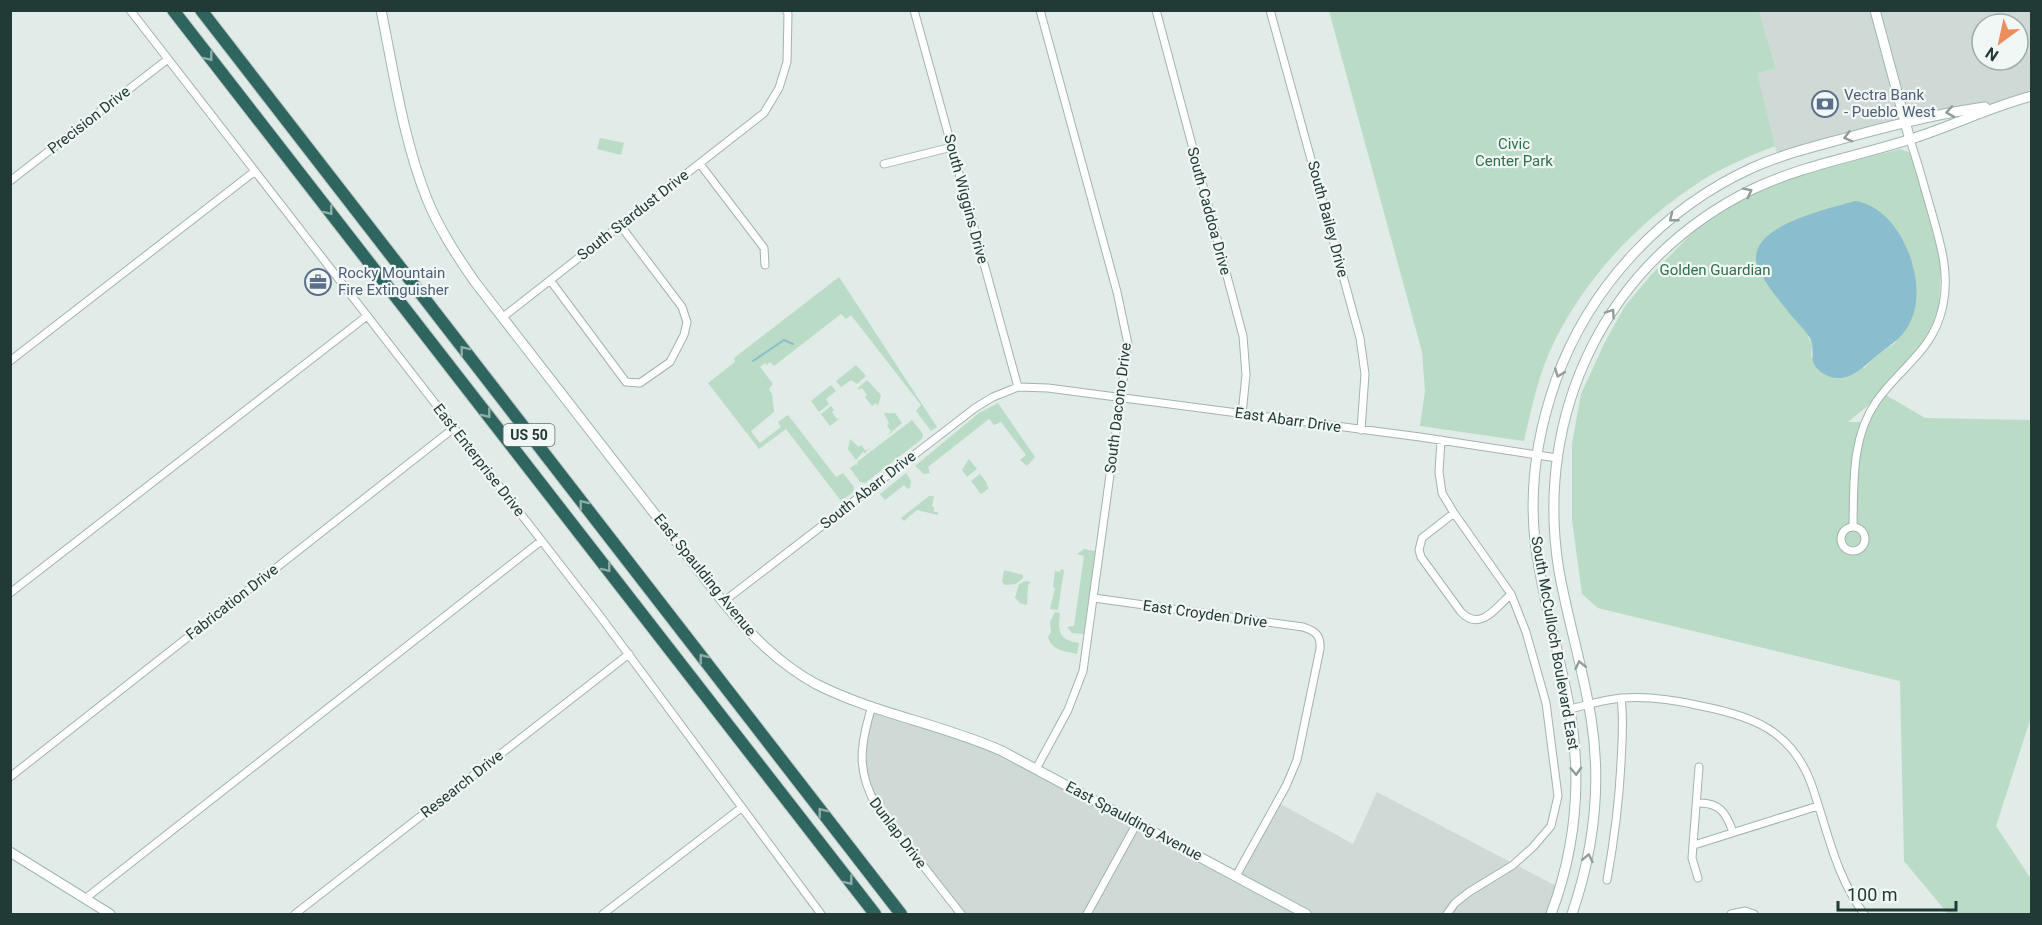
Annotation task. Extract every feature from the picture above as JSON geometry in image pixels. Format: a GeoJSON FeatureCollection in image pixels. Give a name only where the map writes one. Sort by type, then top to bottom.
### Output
{"type":"FeatureCollection","features":[{"type":"Feature","properties":{"kind":"highway","name":"US 50"},"geometry":{"type":"LineString","coordinates":[[173,10],[875,915]]}},
{"type":"Feature","properties":{"kind":"highway","name":"US 50"},"geometry":{"type":"LineString","coordinates":[[201,10],[901,915]]}},
{"type":"Feature","properties":{"kind":"main road","name":"East Spaulding Avenue"},"geometry":{"type":"LineString","coordinates":[[381,10],[408,139],[427,199],[437,222],[460,261],[723,602],[758,641],[790,667],[828,689],[980,742],[1036,769],[1306,915]]}},
{"type":"Feature","properties":{"kind":"main road"},"geometry":{"type":"LineString","coordinates":[[1875,10],[1910,140]]}},
{"type":"Feature","properties":{"kind":"main road","name":"South McCulloch Boulevard East"},"geometry":{"type":"LineString","coordinates":[[1572,915],[1586,870],[1596,811],[1595,753],[1588,705],[1556,548],[1553,506],[1557,458],[1566,411],[1595,339],[1625,293],[1668,247],[1716,210],[1764,184],[1806,169],[1910,140],[1997,106],[2031,96]]}},
{"type":"Feature","properties":{"kind":"main road","name":"South McCulloch Boulevard East"},"geometry":{"type":"LineString","coordinates":[[1551,915],[1567,865],[1576,810],[1575,754],[1570,709],[1543,590],[1536,544],[1534,506],[1538,455],[1544,421],[1553,388],[1582,323],[1610,281],[1655,232],[1692,202],[1755,166],[1801,150],[1905,122],[1951,112],[1997,106]]}},
{"type":"Feature","properties":{"kind":"main road"},"geometry":{"type":"LineString","coordinates":[[10,852],[110,915]]}},
{"type":"Feature","properties":{"kind":"street","name":"East Enterprise Drive"},"geometry":{"type":"LineString","coordinates":[[130,10],[629,654],[821,915]]}},
{"type":"Feature","properties":{"kind":"street","name":"South Stardust Drive"},"geometry":{"type":"LineString","coordinates":[[502,316],[764,113],[779,88],[787,62],[788,14],[786,10]]}},
{"type":"Feature","properties":{"kind":"street","name":"South Wiggins Drive"},"geometry":{"type":"LineString","coordinates":[[914,10],[1018,387]]}},
{"type":"Feature","properties":{"kind":"street","name":"South Dacono Drive"},"geometry":{"type":"LineString","coordinates":[[1036,769],[1068,710],[1079,683],[1086,651],[1128,344],[1117,292],[1040,10]]}},
{"type":"Feature","properties":{"kind":"street","name":"South Caddoa Drive"},"geometry":{"type":"LineString","coordinates":[[1156,10],[1243,336],[1246,375],[1242,414]]}},
{"type":"Feature","properties":{"kind":"street","name":"South Bailey Drive"},"geometry":{"type":"LineString","coordinates":[[1270,10],[1360,338],[1365,374],[1361,429]]}},
{"type":"Feature","properties":{"kind":"street","name":"Precision Drive"},"geometry":{"type":"LineString","coordinates":[[10,181],[168,59]]}},
{"type":"Feature","properties":{"kind":"street"},"geometry":{"type":"LineString","coordinates":[[1853,526],[1857,454],[1865,422],[1880,396],[1915,360],[1929,340],[1939,319],[1944,296],[1944,258],[1910,140]]}},
{"type":"Feature","properties":{"kind":"street"},"geometry":{"type":"LineString","coordinates":[[884,165],[951,147]]}},
{"type":"Feature","properties":{"kind":"street"},"geometry":{"type":"LineString","coordinates":[[700,164],[764,248],[765,265]]}},
{"type":"Feature","properties":{"kind":"street"},"geometry":{"type":"LineString","coordinates":[[10,361],[255,171]]}},
{"type":"Feature","properties":{"kind":"street"},"geometry":{"type":"LineString","coordinates":[[550,280],[626,382],[640,383],[670,363],[684,335],[687,322],[682,306],[620,225]]}},
{"type":"Feature","properties":{"kind":"street"},"geometry":{"type":"LineString","coordinates":[[10,593],[367,316]]}},
{"type":"Feature","properties":{"kind":"street","name":"East Abarr Drive"},"geometry":{"type":"LineString","coordinates":[[1018,387],[1048,388],[1361,429],[1557,458]]}},
{"type":"Feature","properties":{"kind":"street","name":"South Abarr Drive"},"geometry":{"type":"LineString","coordinates":[[723,602],[958,420],[993,397],[1018,387]]}},
{"type":"Feature","properties":{"kind":"street","name":"Fabrication Drive"},"geometry":{"type":"LineString","coordinates":[[10,777],[454,428]]}},
{"type":"Feature","properties":{"kind":"street"},"geometry":{"type":"LineString","coordinates":[[1441,440],[1439,472],[1441,487],[1454,513],[1511,594],[1527,632],[1546,704],[1558,796],[1551,826],[1533,848],[1513,865],[1469,892],[1455,903],[1446,915]]}},
{"type":"Feature","properties":{"kind":"street"},"geometry":{"type":"LineString","coordinates":[[1454,513],[1426,534],[1419,546],[1421,557],[1468,619],[1473,621],[1486,616],[1511,594]]}},
{"type":"Feature","properties":{"kind":"street"},"geometry":{"type":"LineString","coordinates":[[86,898],[542,541]]}},
{"type":"Feature","properties":{"kind":"street","name":"East Croyden Drive"},"geometry":{"type":"LineString","coordinates":[[1094,598],[1303,627],[1316,632],[1320,650],[1300,753],[1286,786],[1236,876]]}},
{"type":"Feature","properties":{"kind":"street","name":"Research Drive"},"geometry":{"type":"LineString","coordinates":[[295,915],[629,654]]}},
{"type":"Feature","properties":{"kind":"street"},"geometry":{"type":"LineString","coordinates":[[1570,709],[1621,698],[1647,697],[1683,702],[1741,715],[1759,722],[1775,733],[1797,757],[1810,783],[1838,869],[1864,915]]}},
{"type":"Feature","properties":{"kind":"street"},"geometry":{"type":"LineString","coordinates":[[1607,880],[1617,821],[1623,730],[1621,698]]}},
{"type":"Feature","properties":{"kind":"street","name":"Dunlap Drive"},"geometry":{"type":"LineString","coordinates":[[872,706],[865,728],[861,764],[868,793],[961,915]]}},
{"type":"Feature","properties":{"kind":"street"},"geometry":{"type":"LineString","coordinates":[[1698,878],[1692,858],[1699,767]]}},
{"type":"Feature","properties":{"kind":"street"},"geometry":{"type":"LineString","coordinates":[[1697,803],[1707,802],[1715,805],[1728,819],[1733,832]]}},
{"type":"Feature","properties":{"kind":"street"},"geometry":{"type":"LineString","coordinates":[[1694,845],[1818,806]]}},
{"type":"Feature","properties":{"kind":"street"},"geometry":{"type":"LineString","coordinates":[[603,915],[741,808]]}},
{"type":"Feature","properties":{"kind":"street"},"geometry":{"type":"LineString","coordinates":[[1087,915],[1137,823]]}},
{"type":"Feature","properties":{"kind":"street"},"geometry":{"type":"LineString","coordinates":[[1731,915],[1745,911],[1754,915]]}},
{"type":"Feature","properties":{"kind":"shaded area"},"geometry":{"type":"Polygon","coordinates":[[[1759,11],[2031,11],[2031,96],[2001,105],[1951,112],[1778,158],[1756,73],[1776,69],[1759,11]]]}},
{"type":"Feature","properties":{"kind":"shaded area"},"geometry":{"type":"Polygon","coordinates":[[[872,706],[967,737],[1236,876],[1277,802],[1353,844],[1377,792],[1560,888],[1551,914],[961,914],[877,807],[861,764],[872,706]]]}},
{"type":"Feature","properties":{"kind":"green space","name":"Civic Center Park"},"geometry":{"type":"Polygon","coordinates":[[[1329,11],[1759,11],[1776,69],[1757,73],[1775,146],[1728,166],[1677,197],[1633,235],[1613,256],[1577,302],[1549,353],[1538,385],[1524,441],[1420,426],[1425,391],[1422,352],[1329,11]]]}},
{"type":"Feature","properties":{"kind":"green space"},"geometry":{"type":"Polygon","coordinates":[[[600,138],[624,143],[621,155],[597,149],[600,138]]]}},
{"type":"Feature","properties":{"kind":"green space","name":"Golden Guardian"},"geometry":{"type":"Polygon","coordinates":[[[1901,149],[1911,153],[1941,262],[1939,305],[1924,341],[1870,404],[1848,422],[1865,422],[1875,404],[1886,395],[1925,418],[2031,420],[2031,717],[1996,826],[2031,879],[2031,914],[1948,914],[1904,861],[1900,681],[1598,608],[1582,594],[1572,520],[1572,444],[1581,394],[1605,342],[1625,306],[1651,275],[1699,226],[1746,196],[1794,176],[1901,149]],[[1903,240],[1808,336],[1812,345],[1811,357],[1864,368],[1895,343],[1916,302],[1914,268],[1903,240]]]}},
{"type":"Feature","properties":{"kind":"green space"},"geometry":{"type":"Polygon","coordinates":[[[839,277],[937,427],[931,431],[916,411],[921,405],[851,315],[846,319],[841,314],[774,366],[770,362],[767,365],[765,363],[760,367],[773,384],[769,389],[772,394],[774,412],[751,431],[760,443],[781,427],[778,422],[788,415],[836,477],[843,473],[854,487],[853,492],[841,501],[786,429],[759,449],[708,383],[735,362],[734,358],[839,277]]]}},
{"type":"Feature","properties":{"kind":"green space"},"geometry":{"type":"Polygon","coordinates":[[[856,365],[866,376],[857,384],[851,380],[841,387],[836,381],[856,365]]]}},
{"type":"Feature","properties":{"kind":"green space"},"geometry":{"type":"Polygon","coordinates":[[[867,380],[881,395],[878,406],[876,403],[872,406],[862,388],[859,390],[858,388],[867,380]]]}},
{"type":"Feature","properties":{"kind":"green space"},"geometry":{"type":"Polygon","coordinates":[[[831,385],[836,391],[826,399],[829,404],[819,412],[811,401],[831,385]]]}},
{"type":"Feature","properties":{"kind":"green space"},"geometry":{"type":"Polygon","coordinates":[[[998,403],[1035,457],[1027,466],[1020,460],[1026,455],[1001,422],[994,425],[989,419],[928,467],[930,473],[924,474],[915,466],[979,413],[998,403]]]}},
{"type":"Feature","properties":{"kind":"green space"},"geometry":{"type":"Polygon","coordinates":[[[831,406],[837,419],[840,418],[830,426],[821,414],[831,406]]]}},
{"type":"Feature","properties":{"kind":"green space"},"geometry":{"type":"Polygon","coordinates":[[[884,413],[895,413],[902,423],[887,436],[891,431],[887,426],[889,423],[884,413]]]}},
{"type":"Feature","properties":{"kind":"green space"},"geometry":{"type":"Polygon","coordinates":[[[912,420],[923,434],[922,439],[865,483],[860,482],[850,468],[856,464],[858,466],[857,462],[912,420]]]}},
{"type":"Feature","properties":{"kind":"green space"},"geometry":{"type":"Polygon","coordinates":[[[850,439],[866,451],[871,448],[865,453],[863,452],[856,460],[848,449],[850,439]]]}},
{"type":"Feature","properties":{"kind":"green space"},"geometry":{"type":"Polygon","coordinates":[[[969,459],[977,469],[967,477],[962,470],[969,459]]]}},
{"type":"Feature","properties":{"kind":"green space"},"geometry":{"type":"Polygon","coordinates":[[[906,473],[911,481],[910,488],[904,485],[885,500],[880,494],[906,473]]]}},
{"type":"Feature","properties":{"kind":"green space"},"geometry":{"type":"Polygon","coordinates":[[[980,474],[989,488],[981,494],[971,481],[980,474]]]}},
{"type":"Feature","properties":{"kind":"green space"},"geometry":{"type":"Polygon","coordinates":[[[929,496],[934,496],[932,507],[938,515],[917,510],[904,521],[901,518],[929,496]]]}},
{"type":"Feature","properties":{"kind":"green space"},"geometry":{"type":"Polygon","coordinates":[[[1084,549],[1095,551],[1084,634],[1072,633],[1067,627],[1074,626],[1084,556],[1077,554],[1084,549]]]}},
{"type":"Feature","properties":{"kind":"green space"},"geometry":{"type":"Polygon","coordinates":[[[1061,569],[1064,570],[1058,610],[1050,609],[1055,588],[1053,587],[1055,571],[1060,572],[1061,569]]]}},
{"type":"Feature","properties":{"kind":"green space"},"geometry":{"type":"Polygon","coordinates":[[[1004,570],[1023,575],[1023,578],[1016,584],[1005,585],[1002,582],[1004,570]]]}},
{"type":"Feature","properties":{"kind":"green space"},"geometry":{"type":"Polygon","coordinates":[[[1026,581],[1031,582],[1028,585],[1027,605],[1015,598],[1019,584],[1026,581]]]}},
{"type":"Feature","properties":{"kind":"green space"},"geometry":{"type":"Polygon","coordinates":[[[1055,612],[1060,613],[1059,625],[1063,637],[1079,643],[1077,654],[1060,650],[1050,642],[1048,637],[1051,632],[1050,622],[1055,612]]]}},
{"type":"Feature","properties":{"kind":"water"},"geometry":{"type":"Polygon","coordinates":[[[1855,201],[1871,206],[1885,216],[1897,230],[1913,265],[1916,302],[1912,318],[1898,339],[1854,373],[1840,378],[1818,370],[1813,361],[1810,338],[1770,288],[1756,260],[1758,247],[1779,228],[1811,214],[1855,201]]]}},
{"type":"Feature","properties":{"kind":"waterway"},"geometry":{"type":"LineString","coordinates":[[753,361],[784,340],[793,344]]}},
{"type":"Feature","properties":{"kind":"place","name":"Vectra Bank - Pueblo West"},"geometry":{"type":"Point","coordinates":[1825,104]}},
{"type":"Feature","properties":{"kind":"place","name":"Rocky Mountain Fire Extinguisher"},"geometry":{"type":"Point","coordinates":[318,282]}}]}
